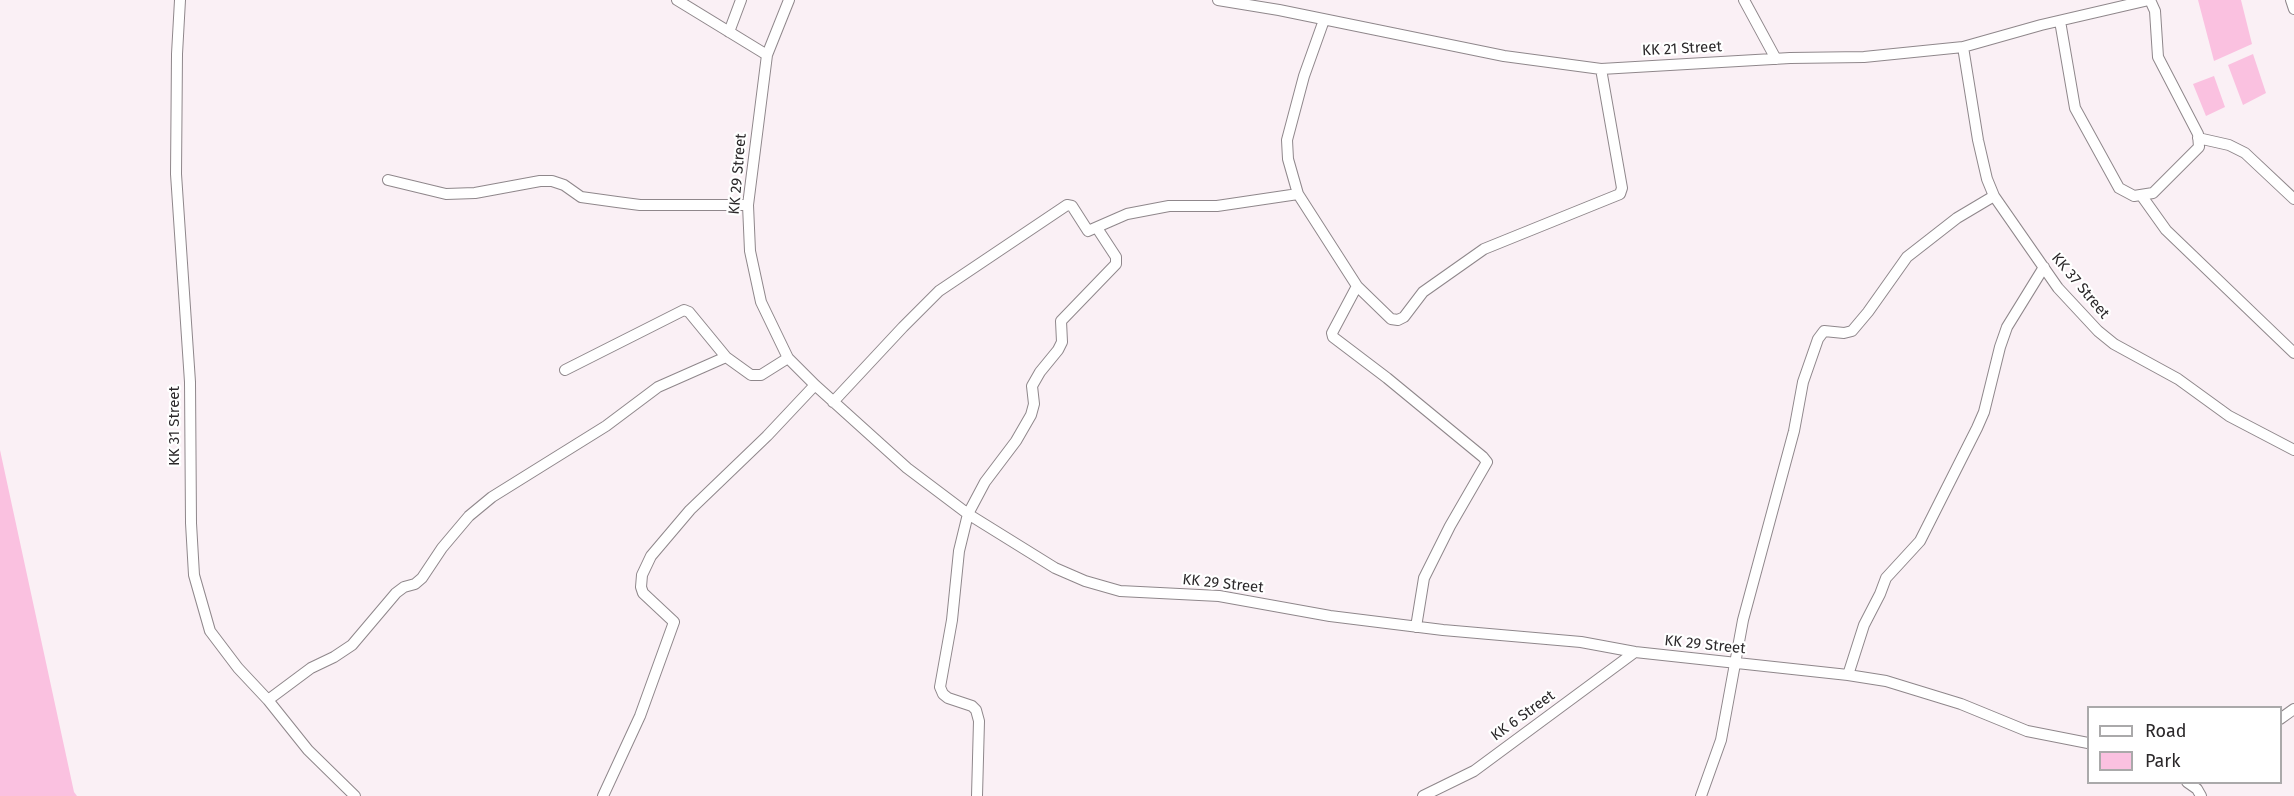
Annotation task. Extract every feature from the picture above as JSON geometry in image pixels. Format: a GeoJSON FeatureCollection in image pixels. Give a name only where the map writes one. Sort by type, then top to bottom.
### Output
{"type":"FeatureCollection","features":[{"type":"Feature","properties":{"kind":"street","name":"KK 31 Street"},"geometry":{"type":"LineString","coordinates":[[180,0],[176,174],[189,382],[194,575],[210,631],[238,668],[268,700],[308,750],[355,796]]}},
{"type":"Feature","properties":{"kind":"street"},"geometry":{"type":"LineString","coordinates":[[677,0],[767,55]]}},
{"type":"Feature","properties":{"kind":"street"},"geometry":{"type":"LineString","coordinates":[[729,32],[741,0]]}},
{"type":"Feature","properties":{"kind":"street","name":"KK 29 Street"},"geometry":{"type":"LineString","coordinates":[[789,0],[767,55],[748,206],[750,251],[761,302],[788,358],[815,386],[907,468],[968,514],[1055,568],[1085,581],[1120,591],[1219,596],[1330,616],[1416,627],[1581,642],[1635,652],[1886,681],[1960,704],[2027,731],[2087,743]]}},
{"type":"Feature","properties":{"kind":"street","name":"KK 21 Street"},"geometry":{"type":"LineString","coordinates":[[1218,0],[1279,10],[1504,56],[1601,69],[1776,59],[1864,57],[1963,47],[2150,0]]}},
{"type":"Feature","properties":{"kind":"street"},"geometry":{"type":"LineString","coordinates":[[1279,10],[1288,0]]}},
{"type":"Feature","properties":{"kind":"street"},"geometry":{"type":"LineString","coordinates":[[1744,0],[1776,59]]}},
{"type":"Feature","properties":{"kind":"street"},"geometry":{"type":"LineString","coordinates":[[2060,21],[2075,108],[2119,188],[2134,196],[2153,193],[2199,147],[2198,134],[2158,57],[2155,11],[2150,0]]}},
{"type":"Feature","properties":{"kind":"street"},"geometry":{"type":"LineString","coordinates":[[2291,0],[2294,9]]}},
{"type":"Feature","properties":{"kind":"street"},"geometry":{"type":"LineString","coordinates":[[1324,20],[1304,76],[1287,140],[1287,159],[1298,194],[1357,286],[1391,319],[1398,320],[1404,317],[1423,292],[1484,249],[1620,194],[1622,188],[1601,69]]}},
{"type":"Feature","properties":{"kind":"street","name":"KK 37 Street"},"geometry":{"type":"LineString","coordinates":[[1963,47],[1983,167],[1994,196],[2058,288],[2104,337],[2178,379],[2229,416],[2294,450]]}},
{"type":"Feature","properties":{"kind":"street"},"geometry":{"type":"LineString","coordinates":[[2198,138],[2229,145],[2245,153],[2294,200]]}},
{"type":"Feature","properties":{"kind":"street"},"geometry":{"type":"LineString","coordinates":[[388,180],[446,194],[475,193],[540,181],[552,181],[564,185],[581,197],[640,205],[748,206]]}},
{"type":"Feature","properties":{"kind":"street"},"geometry":{"type":"LineString","coordinates":[[833,402],[939,291],[1060,208],[1067,205],[1072,206],[1088,231],[1127,214],[1169,206],[1217,206],[1298,194]]}},
{"type":"Feature","properties":{"kind":"street"},"geometry":{"type":"LineString","coordinates":[[2141,195],[2166,230],[2294,353]]}},
{"type":"Feature","properties":{"kind":"street"},"geometry":{"type":"LineString","coordinates":[[1701,796],[1721,740],[1734,663],[1748,600],[1794,431],[1803,382],[1821,335],[1827,330],[1844,333],[1852,331],[1907,257],[1957,218],[1994,196]]}},
{"type":"Feature","properties":{"kind":"street"},"geometry":{"type":"LineString","coordinates":[[977,796],[979,721],[976,710],[972,706],[948,698],[940,687],[952,620],[959,551],[968,514],[985,482],[1016,441],[1031,415],[1034,404],[1032,386],[1062,342],[1061,321],[1116,264],[1116,257],[1097,228]]}},
{"type":"Feature","properties":{"kind":"street"},"geometry":{"type":"LineString","coordinates":[[1848,675],[1861,631],[1886,578],[1920,541],[1977,428],[1984,412],[2007,327],[2044,267]]}},
{"type":"Feature","properties":{"kind":"street"},"geometry":{"type":"LineString","coordinates":[[1357,286],[1332,333],[1333,337],[1387,378],[1487,462],[1450,526],[1424,578],[1416,627]]}},
{"type":"Feature","properties":{"kind":"street"},"geometry":{"type":"LineString","coordinates":[[565,370],[684,310],[689,312],[726,357],[751,375],[761,375],[788,358]]}},
{"type":"Feature","properties":{"kind":"street"},"geometry":{"type":"LineString","coordinates":[[268,700],[311,668],[352,645],[396,593],[423,578],[442,548],[469,516],[492,496],[606,426],[658,387],[726,357]]}},
{"type":"Feature","properties":{"kind":"street"},"geometry":{"type":"LineString","coordinates":[[603,796],[640,716],[674,622],[643,593],[640,587],[642,575],[651,556],[690,510],[815,386]]}},
{"type":"Feature","properties":{"kind":"street","name":"KK 6 Street"},"geometry":{"type":"LineString","coordinates":[[1423,796],[1474,771],[1635,652]]}},
{"type":"Feature","properties":{"kind":"green space"},"geometry":{"type":"Polygon","coordinates":[[[2198,0],[2241,0],[2252,44],[2214,61],[2198,0]]]}},
{"type":"Feature","properties":{"kind":"green space"},"geometry":{"type":"Polygon","coordinates":[[[2253,54],[2266,93],[2243,105],[2228,65],[2253,54]]]}},
{"type":"Feature","properties":{"kind":"green space"},"geometry":{"type":"Polygon","coordinates":[[[2214,76],[2225,107],[2206,116],[2193,84],[2214,76]]]}},
{"type":"Feature","properties":{"kind":"green space"},"geometry":{"type":"Polygon","coordinates":[[[0,450],[74,792],[77,796],[0,796],[0,450]]]}}]}
